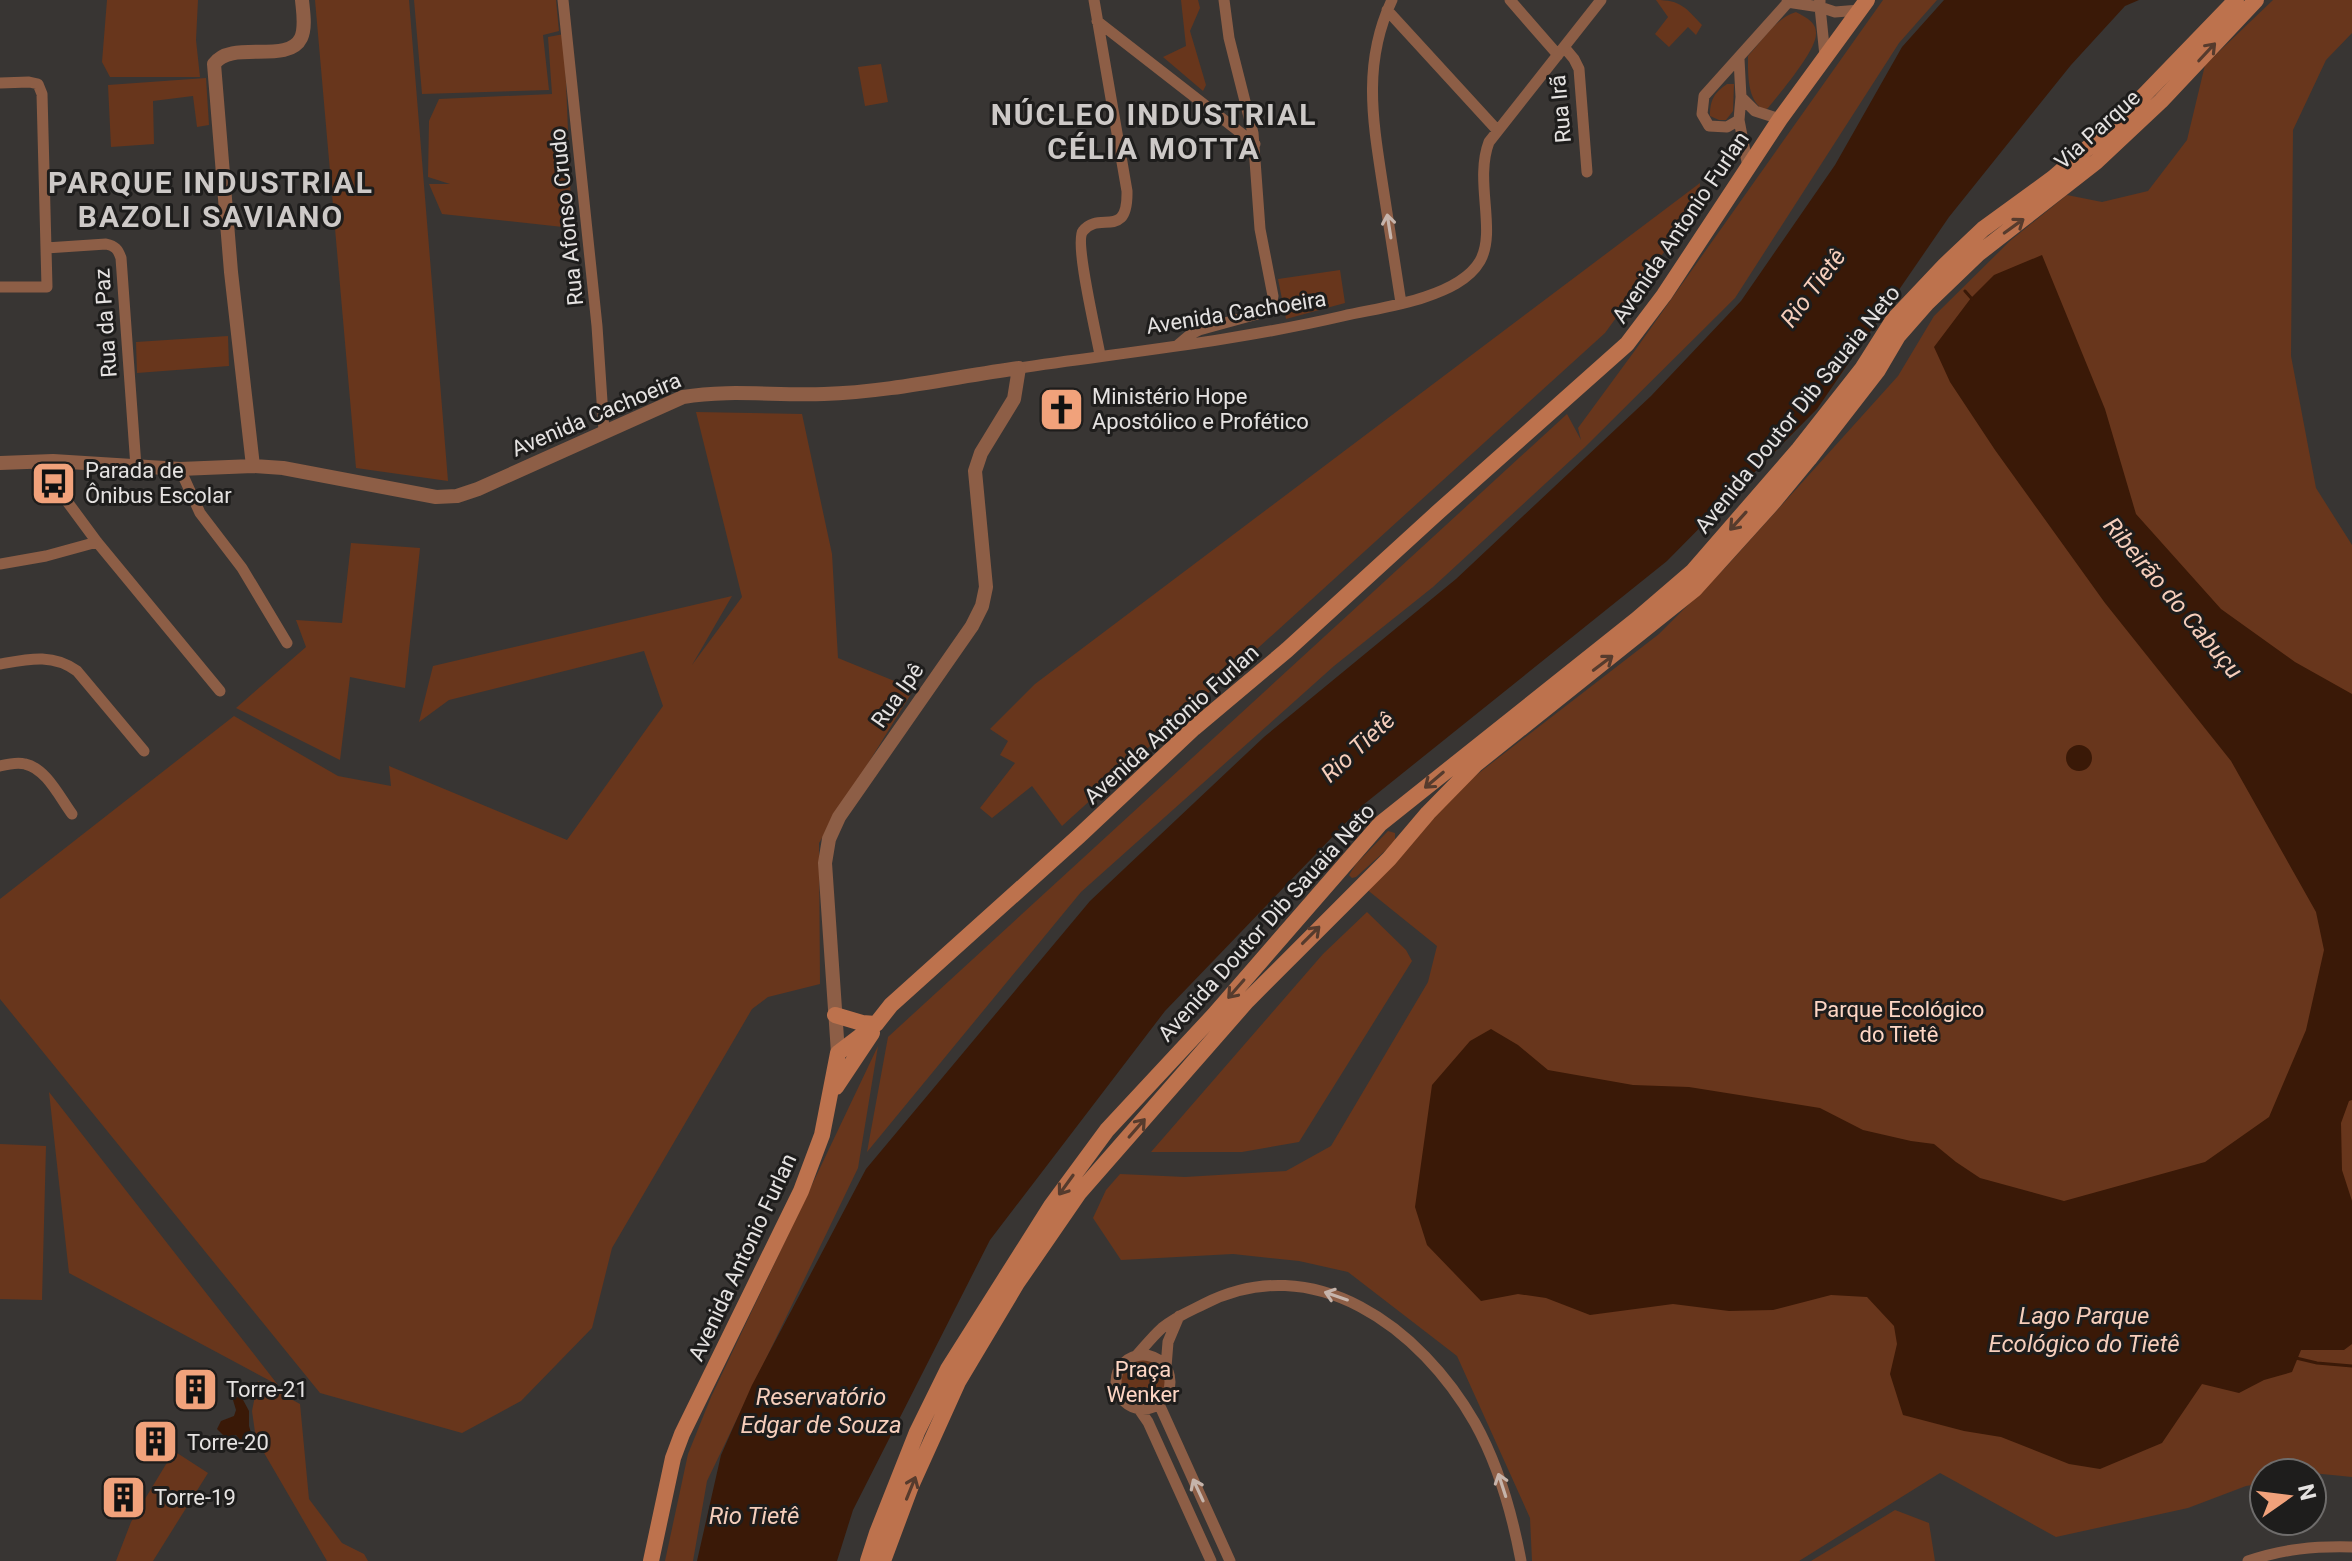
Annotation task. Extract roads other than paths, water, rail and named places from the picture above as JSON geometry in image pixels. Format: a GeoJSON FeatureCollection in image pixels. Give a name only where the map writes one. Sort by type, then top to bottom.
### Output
{"type":"FeatureCollection","features":[{"type":"Feature","properties":{"kind":"main road","name":"Via Parque"},"geometry":{"type":"LineString","coordinates":[[1950,271],[1983,229],[2053,178],[2120,120],[2236,0]]}},
{"type":"Feature","properties":{"kind":"main road","name":"Via Parque"},"geometry":{"type":"LineString","coordinates":[[1950,271],[2096,162],[2161,101],[2256,0]]}},
{"type":"Feature","properties":{"kind":"main road","name":"Avenida Antonio Furlan"},"geometry":{"type":"LineString","coordinates":[[651,1561],[673,1458],[801,1191],[822,1135],[838,1053],[876,1024],[891,1005],[1194,728],[1287,650],[1627,344],[1664,295],[1780,119],[1864,5]]}},
{"type":"Feature","properties":{"kind":"main road","name":"Avenida Doutor Dib Sauaia Neto"},"geometry":{"type":"LineString","coordinates":[[868,1561],[917,1432],[948,1369],[1051,1206],[1107,1130],[1214,1015],[1380,824],[1693,571],[1772,483],[1862,369],[1893,320],[1950,271]]}},
{"type":"Feature","properties":{"kind":"main road","name":"Avenida Doutor Dib Sauaia Neto"},"geometry":{"type":"LineString","coordinates":[[883,1561],[911,1486],[958,1382],[1017,1283],[1079,1193],[1247,1001],[1476,764],[1695,589],[1809,459],[1878,370],[1898,336],[1950,271]]}},
{"type":"Feature","properties":{"kind":"main road"},"geometry":{"type":"LineString","coordinates":[[1380,824],[1395,829],[1402,844]]}},
{"type":"Feature","properties":{"kind":"main road"},"geometry":{"type":"LineString","coordinates":[[1337,871],[1339,886],[1353,892]]}},
{"type":"Feature","properties":{"kind":"main road"},"geometry":{"type":"LineString","coordinates":[[831,1096],[891,1005]]}},
{"type":"Feature","properties":{"kind":"main road"},"geometry":{"type":"LineString","coordinates":[[835,1015],[876,1024]]}},
{"type":"Feature","properties":{"kind":"street"},"geometry":{"type":"LineString","coordinates":[[253,466],[231,272],[214,64],[219,57],[227,54],[280,50],[297,44],[303,35],[302,0]]}},
{"type":"Feature","properties":{"kind":"street","name":"Rua Afonso Crudo"},"geometry":{"type":"LineString","coordinates":[[563,0],[597,326],[604,431]]}},
{"type":"Feature","properties":{"kind":"street"},"geometry":{"type":"LineString","coordinates":[[1094,0],[1126,176],[1127,203],[1122,218],[1092,225],[1081,232],[1080,237],[1100,355]]}},
{"type":"Feature","properties":{"kind":"street"},"geometry":{"type":"LineString","coordinates":[[1178,345],[1199,330],[1261,313],[1271,306],[1273,296],[1260,229],[1255,144],[1229,38],[1224,0]]}},
{"type":"Feature","properties":{"kind":"street","name":"Rua Irã"},"geometry":{"type":"LineString","coordinates":[[1510,0],[1561,51],[1574,59],[1579,69],[1587,172]]}},
{"type":"Feature","properties":{"kind":"street","name":"Avenida Cachoeira"},"geometry":{"type":"LineString","coordinates":[[0,463],[53,461],[180,469],[283,468],[436,497],[457,496],[669,402],[697,395],[838,393],[1252,335],[1423,297],[1458,282],[1471,273],[1481,259],[1486,246],[1487,226],[1482,175],[1489,142],[1601,0]]}},
{"type":"Feature","properties":{"kind":"street"},"geometry":{"type":"LineString","coordinates":[[1739,120],[1727,127],[1709,126],[1702,114],[1704,96],[1788,1],[1820,4],[1835,12],[1864,5]]}},
{"type":"Feature","properties":{"kind":"street"},"geometry":{"type":"LineString","coordinates":[[1820,4],[1825,56]]}},
{"type":"Feature","properties":{"kind":"street"},"geometry":{"type":"LineString","coordinates":[[1390,5],[1497,130]]}},
{"type":"Feature","properties":{"kind":"street"},"geometry":{"type":"LineString","coordinates":[[1390,5],[1373,63],[1371,92],[1401,303]]}},
{"type":"Feature","properties":{"kind":"street"},"geometry":{"type":"LineString","coordinates":[[1097,21],[1255,144]]}},
{"type":"Feature","properties":{"kind":"street"},"geometry":{"type":"LineString","coordinates":[[1739,59],[1739,120],[1748,167]]}},
{"type":"Feature","properties":{"kind":"street"},"geometry":{"type":"LineString","coordinates":[[0,83],[38,84],[42,94],[47,287],[0,287]]}},
{"type":"Feature","properties":{"kind":"street"},"geometry":{"type":"LineString","coordinates":[[1741,97],[1761,115],[1780,119]]}},
{"type":"Feature","properties":{"kind":"street","name":"Rua da Paz"},"geometry":{"type":"LineString","coordinates":[[46,248],[106,244],[118,250],[136,467]]}},
{"type":"Feature","properties":{"kind":"street","name":"Rua Ipê"},"geometry":{"type":"LineString","coordinates":[[838,1053],[825,863],[829,839],[839,817],[972,626],[982,606],[985,572],[975,471],[981,453],[1014,399],[1019,368]]}},
{"type":"Feature","properties":{"kind":"street"},"geometry":{"type":"LineString","coordinates":[[53,461],[59,489],[97,542],[220,691]]}},
{"type":"Feature","properties":{"kind":"street"},"geometry":{"type":"LineString","coordinates":[[180,469],[200,513],[242,568],[287,643]]}},
{"type":"Feature","properties":{"kind":"street"},"geometry":{"type":"LineString","coordinates":[[0,564],[97,542]]}},
{"type":"Feature","properties":{"kind":"street"},"geometry":{"type":"LineString","coordinates":[[0,664],[33,659],[67,663],[144,751]]}},
{"type":"Feature","properties":{"kind":"street"},"geometry":{"type":"LineString","coordinates":[[0,766],[22,763],[33,766],[41,772],[72,814]]}},
{"type":"Feature","properties":{"kind":"street"},"geometry":{"type":"LineString","coordinates":[[1180,1316],[1168,1342],[1166,1367],[1169,1391],[1153,1407],[1139,1409],[1125,1403],[1115,1379],[1122,1363],[1137,1355],[1160,1330],[1180,1316],[1238,1290],[1269,1285],[1307,1287],[1366,1308],[1397,1330],[1425,1357],[1458,1397],[1475,1424],[1496,1467],[1512,1516],[1521,1561]]}},
{"type":"Feature","properties":{"kind":"street"},"geometry":{"type":"LineString","coordinates":[[1137,1355],[1153,1356],[1166,1367]]}},
{"type":"Feature","properties":{"kind":"street"},"geometry":{"type":"LineString","coordinates":[[1159,1404],[1230,1561]]}},
{"type":"Feature","properties":{"kind":"street"},"geometry":{"type":"LineString","coordinates":[[1139,1409],[1148,1422],[1211,1561]]}},
{"type":"Feature","properties":{"kind":"street"},"geometry":{"type":"LineString","coordinates":[[2248,1561],[2286,1549],[2352,1547]]}},
{"type":"Feature","properties":{"kind":"water","name":"Reservatório Edgar de Souza"},"geometry":{"type":"Polygon","coordinates":[[[1944,0],[2139,0],[2125,6],[2071,65],[1949,217],[1817,409],[1667,561],[1363,805],[1165,1011],[990,1240],[853,1510],[837,1561],[697,1561],[721,1455],[752,1385],[866,1169],[1090,901],[1264,737],[1456,579],[1651,396],[1741,301],[1835,165],[1902,47],[1944,0]]]}},
{"type":"Feature","properties":{"kind":"water","name":"Lago Parque Ecológico do Tietê"},"geometry":{"type":"Polygon","coordinates":[[[2042,255],[2105,409],[2136,514],[2221,609],[2295,662],[2352,694],[2352,1100],[2341,1123],[2342,1170],[2352,1201],[2352,1344],[2344,1350],[2301,1350],[2292,1372],[2264,1380],[2239,1393],[2202,1384],[2162,1443],[2100,1469],[2069,1464],[2001,1437],[1903,1415],[1890,1374],[1897,1344],[1894,1326],[1867,1297],[1831,1295],[1773,1310],[1729,1311],[1673,1304],[1590,1315],[1546,1298],[1518,1294],[1481,1301],[1427,1245],[1415,1207],[1432,1085],[1470,1041],[1491,1029],[1518,1045],[1548,1070],[1633,1085],[1689,1087],[1820,1108],[1863,1130],[1934,1144],[1980,1178],[2064,1201],[2205,1162],[2269,1117],[2306,1030],[2324,950],[2316,912],[2231,761],[2105,603],[1995,450],[1950,382],[1934,347],[1971,298],[1994,275],[2042,255]]]}},
{"type":"Feature","properties":{"kind":"water"},"geometry":{"type":"Polygon","coordinates":[[[2079,745],[2088,749],[2092,758],[2088,767],[2079,771],[2070,767],[2066,758],[2070,749],[2079,745]]]}},
{"type":"Feature","properties":{"kind":"water"},"geometry":{"type":"Polygon","coordinates":[[[242,1398],[249,1411],[249,1426],[255,1446],[247,1448],[236,1435],[225,1437],[217,1429],[221,1421],[234,1416],[233,1400],[242,1398]]]}},
{"type":"Feature","properties":{"kind":"waterway","name":"Ribeirão do Cabuçu"},"geometry":{"type":"LineString","coordinates":[[1965,291],[1972,299]]}},
{"type":"Feature","properties":{"kind":"waterway"},"geometry":{"type":"LineString","coordinates":[[2296,1358],[2352,1366]]}},
{"type":"Feature","properties":{"kind":"place","name":"Ministério Hope Apostólico e Profético"},"geometry":{"type":"Point","coordinates":[1061,409]}},
{"type":"Feature","properties":{"kind":"place","name":"Parada de Ônibus Escolar"},"geometry":{"type":"Point","coordinates":[54,483]}},
{"type":"Feature","properties":{"kind":"place","name":"Torre-21"},"geometry":{"type":"Point","coordinates":[195,1389]}},
{"type":"Feature","properties":{"kind":"place","name":"Torre-20"},"geometry":{"type":"Point","coordinates":[156,1442]}},
{"type":"Feature","properties":{"kind":"place","name":"Torre-19"},"geometry":{"type":"Point","coordinates":[123,1497]}},
{"type":"Feature","properties":{"kind":"district","name":"NÚCLEO INDUSTRIAL CÉLIA MOTTA"},"geometry":{"type":"Point","coordinates":[1154,132]}},
{"type":"Feature","properties":{"kind":"district","name":"PARQUE INDUSTRIAL BAZOLI SAVIANO"},"geometry":{"type":"Point","coordinates":[211,200]}},
{"type":"Feature","properties":{"kind":"water label","name":"Rio Tietê"},"geometry":{"type":"Point","coordinates":[1813,288]}},
{"type":"Feature","properties":{"kind":"water label","name":"Rio Tietê"},"geometry":{"type":"Point","coordinates":[1358,747]}},
{"type":"Feature","properties":{"kind":"water label","name":"Rio Tietê"},"geometry":{"type":"Point","coordinates":[754,1516]}},
{"type":"Feature","properties":{"kind":"park label","name":"Parque Ecológico do Tietê"},"geometry":{"type":"Point","coordinates":[1899,1022]}},
{"type":"Feature","properties":{"kind":"park label","name":"Praça Wenker"},"geometry":{"type":"Point","coordinates":[1143,1382]}}]}
